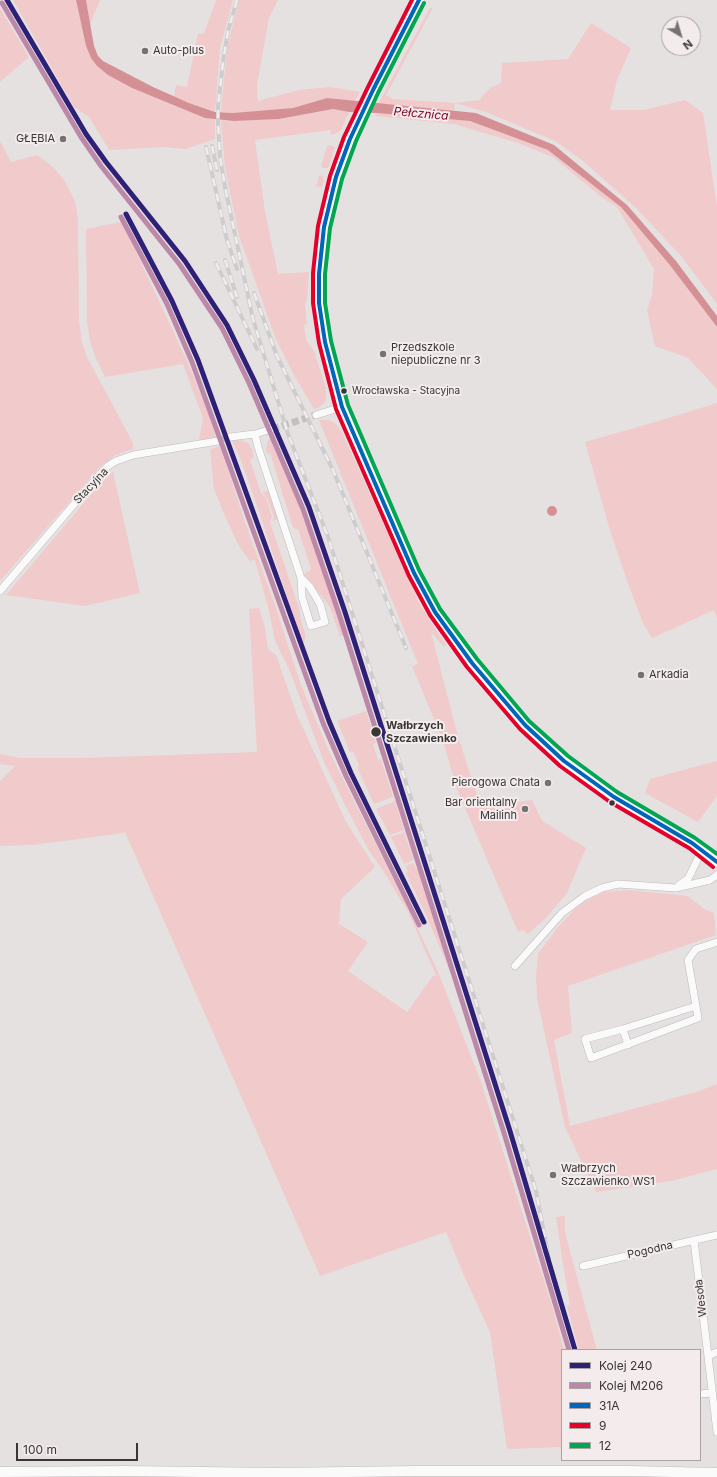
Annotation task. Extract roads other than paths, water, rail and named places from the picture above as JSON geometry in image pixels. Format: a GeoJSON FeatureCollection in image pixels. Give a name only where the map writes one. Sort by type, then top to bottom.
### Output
{"type":"FeatureCollection","features":[{"type":"Feature","properties":{"kind":"main road"},"geometry":{"type":"LineString","coordinates":[[419,0],[358,119],[347,145],[332,194],[323,234],[319,274],[320,303],[325,342],[342,407],[414,573],[438,617],[472,663],[537,738],[564,761],[614,797],[702,850],[717,862]]}},
{"type":"Feature","properties":{"kind":"main road"},"geometry":{"type":"LineString","coordinates":[[0,1472],[148,1474],[417,1474],[630,1470],[717,1473]]}},
{"type":"Feature","properties":{"kind":"street"},"geometry":{"type":"LineString","coordinates":[[316,415],[342,407]]}},
{"type":"Feature","properties":{"kind":"street"},"geometry":{"type":"LineString","coordinates":[[230,437],[255,434],[272,429]]}},
{"type":"Feature","properties":{"kind":"street"},"geometry":{"type":"LineString","coordinates":[[255,434],[301,578],[302,597],[311,626],[325,622],[320,604],[310,587],[301,578]]}},
{"type":"Feature","properties":{"kind":"street","name":"Stacyjna"},"geometry":{"type":"LineString","coordinates":[[0,591],[99,475],[112,464],[132,455],[218,441]]}},
{"type":"Feature","properties":{"kind":"street"},"geometry":{"type":"LineString","coordinates":[[676,888],[688,879],[702,850]]}},
{"type":"Feature","properties":{"kind":"street"},"geometry":{"type":"LineString","coordinates":[[693,871],[695,877],[701,882]]}},
{"type":"Feature","properties":{"kind":"street"},"geometry":{"type":"LineString","coordinates":[[516,966],[562,913],[585,896],[602,888],[618,884],[676,888],[710,880],[717,875]]}},
{"type":"Feature","properties":{"kind":"street"},"geometry":{"type":"LineString","coordinates":[[696,1006],[657,1019],[585,1039],[591,1058],[698,1018],[696,1006],[688,960],[696,949],[717,942]]}},
{"type":"Feature","properties":{"kind":"street"},"geometry":{"type":"LineString","coordinates":[[657,1019],[661,1032]]}},
{"type":"Feature","properties":{"kind":"street"},"geometry":{"type":"LineString","coordinates":[[623,1029],[628,1045]]}},
{"type":"Feature","properties":{"kind":"street","name":"Pogodna"},"geometry":{"type":"LineString","coordinates":[[583,1266],[717,1235]]}},
{"type":"Feature","properties":{"kind":"street","name":"Wesoła"},"geometry":{"type":"LineString","coordinates":[[694,1240],[717,1432]]}},
{"type":"Feature","properties":{"kind":"street"},"geometry":{"type":"LineString","coordinates":[[708,1356],[717,1352]]}},
{"type":"Feature","properties":{"kind":"street"},"geometry":{"type":"LineString","coordinates":[[701,1394],[712,1393]]}},
{"type":"Feature","properties":{"kind":"water","name":"Pełcznica"},"geometry":{"type":"Polygon","coordinates":[[[76,0],[86,0],[94,46],[98,56],[103,61],[153,87],[189,103],[215,112],[233,113],[293,108],[327,98],[476,113],[554,145],[627,205],[676,261],[717,316],[717,327],[669,264],[621,207],[548,150],[470,121],[349,112],[333,109],[279,119],[234,121],[205,118],[132,88],[108,75],[97,66],[91,58],[86,46],[76,0]]]}},
{"type":"Feature","properties":{"kind":"water"},"geometry":{"type":"Polygon","coordinates":[[[550,506],[554,506],[556,507],[556,515],[550,516],[547,513],[547,509],[550,506]]]}},
{"type":"Feature","properties":{"kind":"tunnel"},"geometry":{"type":"LineString","coordinates":[[272,429],[316,415]]}},
{"type":"Feature","properties":{"kind":"tunnel"},"geometry":{"type":"LineString","coordinates":[[218,441],[230,437]]}},
{"type":"Feature","properties":{"kind":"railway"},"geometry":{"type":"LineString","coordinates":[[237,0],[228,31],[223,62],[218,107],[218,123],[220,156],[225,187],[253,319],[288,434],[328,537],[536,1191],[549,1259]]}},
{"type":"Feature","properties":{"kind":"railway"},"geometry":{"type":"LineString","coordinates":[[212,146],[217,170]]}},
{"type":"Feature","properties":{"kind":"railway"},"geometry":{"type":"LineString","coordinates":[[206,147],[227,240],[237,269]]}},
{"type":"Feature","properties":{"kind":"railway"},"geometry":{"type":"LineString","coordinates":[[225,260],[237,297]]}},
{"type":"Feature","properties":{"kind":"railway"},"geometry":{"type":"LineString","coordinates":[[216,263],[257,349]]}},
{"type":"Feature","properties":{"kind":"railway"},"geometry":{"type":"LineString","coordinates":[[254,293],[277,356],[333,470],[406,648]]}},
{"type":"Feature","properties":{"kind":"rail line","name":"240"},"geometry":{"type":"LineString","coordinates":[[7,0],[86,134],[106,162],[185,261],[227,325],[254,380],[309,507],[345,612],[510,1131],[575,1349]]}},
{"type":"Feature","properties":{"kind":"rail line","name":"M206"},"geometry":{"type":"LineString","coordinates":[[2,3],[81,137],[101,166],[180,265],[222,328],[249,383],[303,509],[339,614],[504,1133],[569,1349]]}},
{"type":"Feature","properties":{"kind":"rail line","name":"240"},"geometry":{"type":"LineString","coordinates":[[126,214],[172,301],[198,360],[329,721],[351,773],[424,922]]}},
{"type":"Feature","properties":{"kind":"rail line","name":"M206"},"geometry":{"type":"LineString","coordinates":[[121,217],[167,304],[192,362],[323,723],[346,776],[419,925]]}},
{"type":"Feature","properties":{"kind":"place","name":"Auto-plus"},"geometry":{"type":"Point","coordinates":[145,51]}},
{"type":"Feature","properties":{"kind":"place","name":"GŁĘBIA"},"geometry":{"type":"Point","coordinates":[63,139]}},
{"type":"Feature","properties":{"kind":"place","name":"Przedszkole niepubliczne nr 3"},"geometry":{"type":"Point","coordinates":[383,354]}},
{"type":"Feature","properties":{"kind":"place","name":"Wrocławska - Stacyjna"},"geometry":{"type":"Point","coordinates":[344,391]}},
{"type":"Feature","properties":{"kind":"place","name":"Arkadia"},"geometry":{"type":"Point","coordinates":[641,675]}},
{"type":"Feature","properties":{"kind":"place","name":"Wałbrzych Szczawienko"},"geometry":{"type":"Point","coordinates":[376,732]}},
{"type":"Feature","properties":{"kind":"place","name":"Pierogowa Chata"},"geometry":{"type":"Point","coordinates":[548,783]}},
{"type":"Feature","properties":{"kind":"place","name":"Bar orientalny Mailinh"},"geometry":{"type":"Point","coordinates":[525,809]}},
{"type":"Feature","properties":{"kind":"place","name":"Wałbrzych Szczawienko WS1"},"geometry":{"type":"Point","coordinates":[553,1175]}}]}
